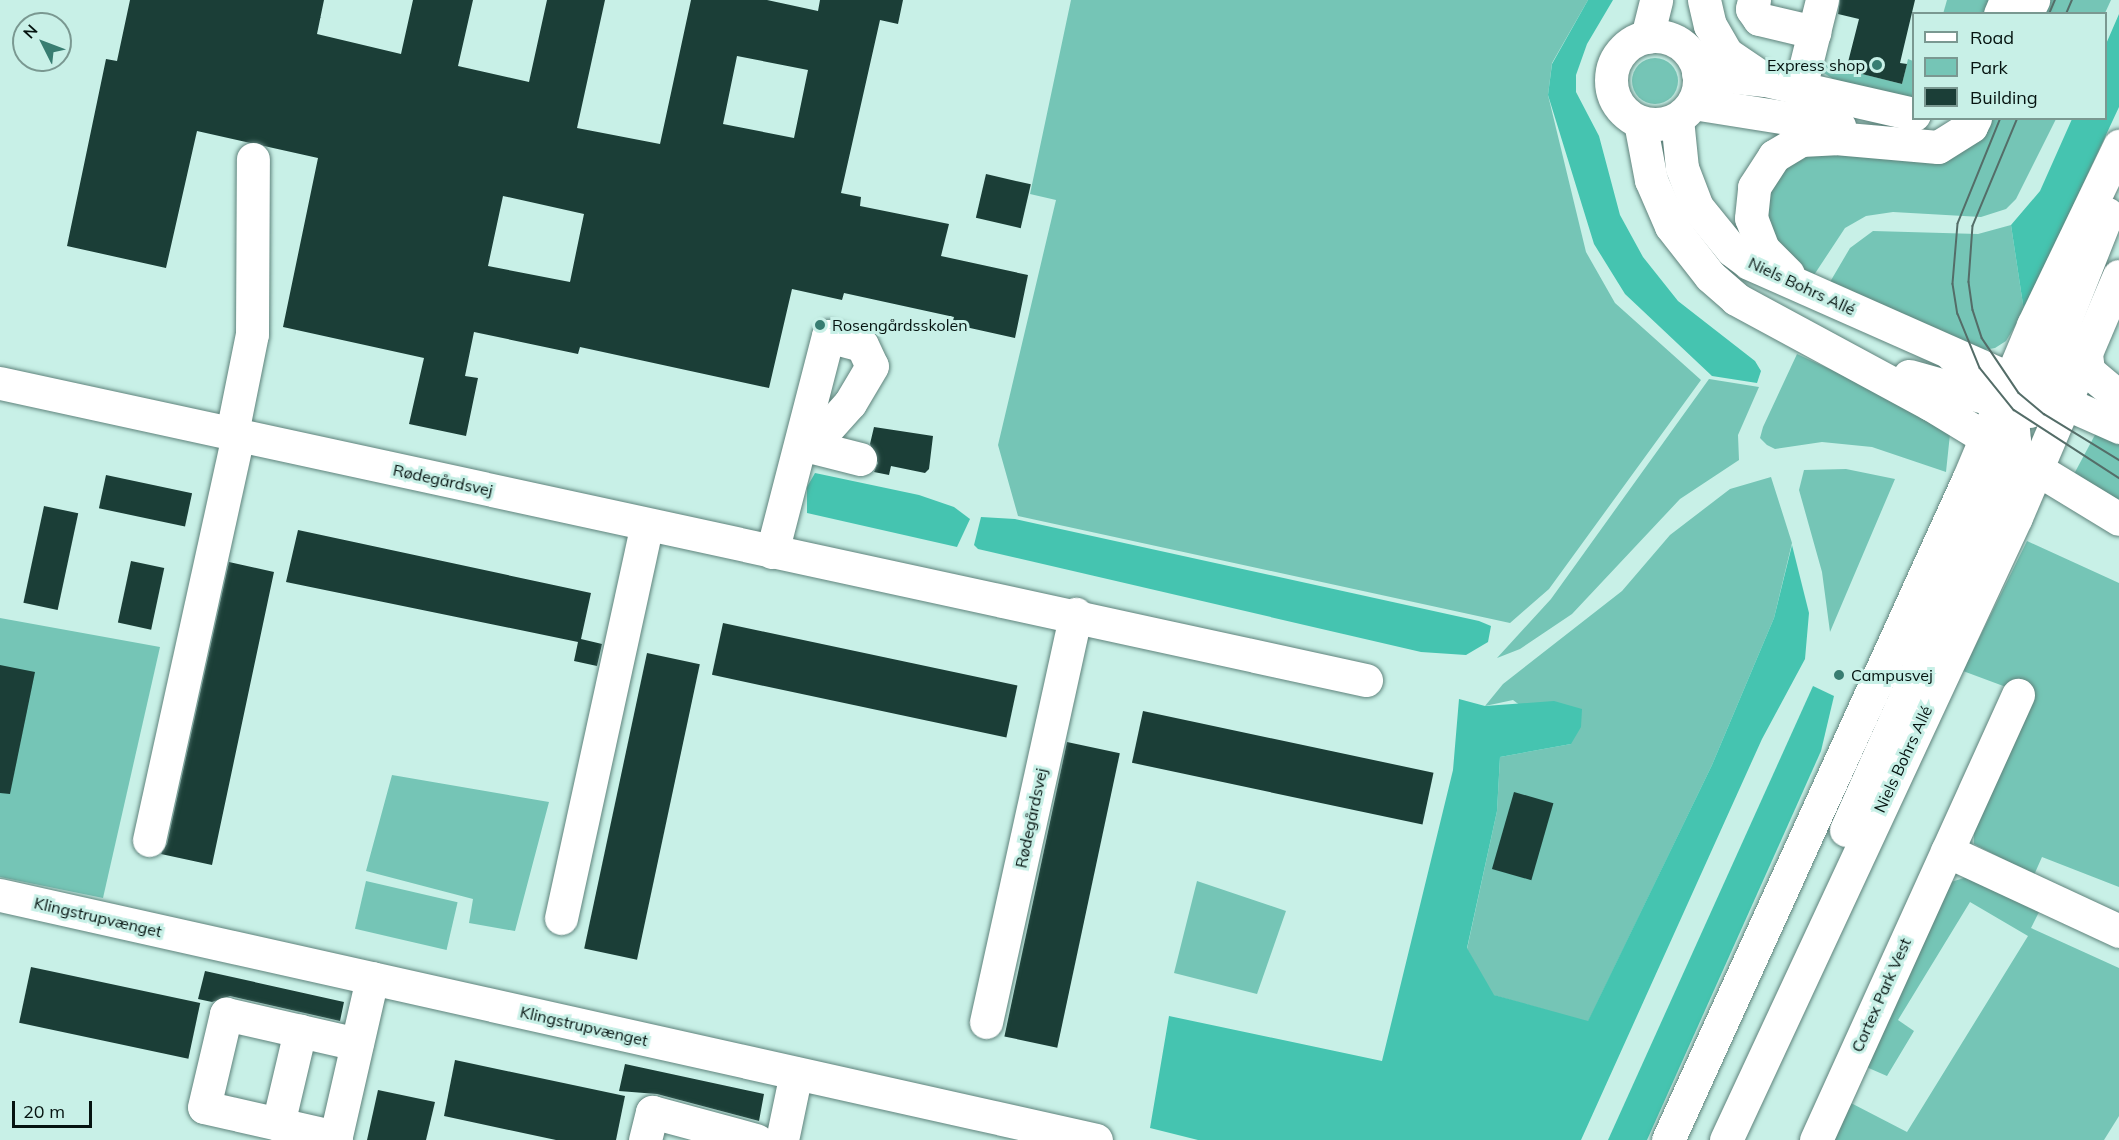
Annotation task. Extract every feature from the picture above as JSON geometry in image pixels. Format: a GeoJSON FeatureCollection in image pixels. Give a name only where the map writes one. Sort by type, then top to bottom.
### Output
{"type":"FeatureCollection","features":[{"type":"Feature","properties":{"kind":"street"},"geometry":{"type":"LineString","coordinates":[[1647,37],[1656,0]]}},
{"type":"Feature","properties":{"kind":"street"},"geometry":{"type":"LineString","coordinates":[[1702,0],[1710,25],[1727,54],[1766,80]]}},
{"type":"Feature","properties":{"kind":"street","name":"Niels Bohrs Allé"},"geometry":{"type":"LineString","coordinates":[[1702,0],[1688,86],[1682,168],[1697,207],[1732,250],[1767,273],[1801,285],[1953,356],[2030,396]]}},
{"type":"Feature","properties":{"kind":"street"},"geometry":{"type":"LineString","coordinates":[[1754,0],[1752,9],[1759,19],[1814,32]]}},
{"type":"Feature","properties":{"kind":"street"},"geometry":{"type":"LineString","coordinates":[[1800,87],[1822,0]]}},
{"type":"Feature","properties":{"kind":"street"},"geometry":{"type":"LineString","coordinates":[[1688,86],[1674,40],[1647,37],[1619,54],[1612,69],[1616,101],[1640,122],[1658,124],[1688,86],[1766,80],[1912,114]]}},
{"type":"Feature","properties":{"kind":"street"},"geometry":{"type":"LineString","coordinates":[[1688,86],[1834,124],[1880,141]]}},
{"type":"Feature","properties":{"kind":"street"},"geometry":{"type":"LineString","coordinates":[[1801,285],[1775,264],[1755,234],[1754,187],[1774,156],[1801,140],[1880,141],[1938,147],[1971,126],[1974,120]]}},
{"type":"Feature","properties":{"kind":"street"},"geometry":{"type":"LineString","coordinates":[[1640,122],[1651,180],[1688,252],[1710,276],[1763,317],[1842,354],[2119,519]]}},
{"type":"Feature","properties":{"kind":"street","name":"Niels Bohrs Allé"},"geometry":{"type":"LineString","coordinates":[[1726,1140],[2011,454],[2119,146]]}},
{"type":"Feature","properties":{"kind":"street"},"geometry":{"type":"LineString","coordinates":[[148,840],[235,434],[252,334],[253,159]]}},
{"type":"Feature","properties":{"kind":"street"},"geometry":{"type":"LineString","coordinates":[[2030,396],[2087,271],[2119,181]]}},
{"type":"Feature","properties":{"kind":"street","name":"Niels Bohrs Allé"},"geometry":{"type":"LineString","coordinates":[[1668,1140],[2011,454],[2030,396],[2100,330],[2119,276]]}},
{"type":"Feature","properties":{"kind":"street"},"geometry":{"type":"LineString","coordinates":[[2100,330],[2088,371],[2119,397]]}},
{"type":"Feature","properties":{"kind":"street"},"geometry":{"type":"LineString","coordinates":[[1842,354],[2030,396],[2119,427]]}},
{"type":"Feature","properties":{"kind":"street","name":"Rødegårdsvej"},"geometry":{"type":"LineString","coordinates":[[0,382],[772,552],[1076,614],[1366,680]]}},
{"type":"Feature","properties":{"kind":"street"},"geometry":{"type":"LineString","coordinates":[[772,552],[801,444],[860,459]]}},
{"type":"Feature","properties":{"kind":"street"},"geometry":{"type":"LineString","coordinates":[[561,918],[647,525]]}},
{"type":"Feature","properties":{"kind":"street","name":"Rødegårdsvej"},"geometry":{"type":"LineString","coordinates":[[986,1022],[1076,614]]}},
{"type":"Feature","properties":{"kind":"street","name":"Cortex Park Vest"},"geometry":{"type":"LineString","coordinates":[[1816,1140],[2018,695]]}},
{"type":"Feature","properties":{"kind":"street"},"geometry":{"type":"LineString","coordinates":[[1947,851],[2119,931]]}},
{"type":"Feature","properties":{"kind":"street","name":"Klingstrupvænget"},"geometry":{"type":"LineString","coordinates":[[0,896],[1096,1140]]}},
{"type":"Feature","properties":{"kind":"street"},"geometry":{"type":"LineString","coordinates":[[357,1044],[226,1014],[204,1107],[335,1139],[357,1044],[372,978]]}},
{"type":"Feature","properties":{"kind":"street"},"geometry":{"type":"LineString","coordinates":[[278,1124],[300,1031]]}},
{"type":"Feature","properties":{"kind":"street"},"geometry":{"type":"LineString","coordinates":[[782,1140],[796,1073]]}},
{"type":"Feature","properties":{"kind":"street"},"geometry":{"type":"LineString","coordinates":[[645,1140],[652,1112],[723,1136],[756,1140]]}},
{"type":"Feature","properties":{"kind":"green space"},"geometry":{"type":"Polygon","coordinates":[[[1071,0],[1588,0],[1552,63],[1548,95],[1586,252],[1615,303],[1701,380],[1549,589],[1510,623],[1018,516],[998,445],[1056,200],[1030,194],[1071,0]]]}},
{"type":"Feature","properties":{"kind":"green space"},"geometry":{"type":"Polygon","coordinates":[[[1588,0],[1613,0],[1587,44],[1576,75],[1576,92],[1599,136],[1620,215],[1643,257],[1678,301],[1755,361],[1761,371],[1757,383],[1712,376],[1625,294],[1594,244],[1548,95],[1552,64],[1588,0]]]}},
{"type":"Feature","properties":{"kind":"green space"},"geometry":{"type":"Polygon","coordinates":[[[1947,0],[1988,0],[1984,12],[1944,12],[1947,0]]]}},
{"type":"Feature","properties":{"kind":"green space"},"geometry":{"type":"Polygon","coordinates":[[[2047,0],[2111,0],[2105,12],[2042,12],[2047,0]]]}},
{"type":"Feature","properties":{"kind":"green space"},"geometry":{"type":"Polygon","coordinates":[[[2119,14],[2119,107],[2024,311],[2011,225],[2040,191],[2072,120],[2107,120],[2107,42],[2119,14]]]}},
{"type":"Feature","properties":{"kind":"green space"},"geometry":{"type":"Polygon","coordinates":[[[1655,58],[1671,65],[1678,81],[1671,97],[1655,104],[1639,97],[1632,81],[1639,65],[1655,58]]]}},
{"type":"Feature","properties":{"kind":"green space"},"geometry":{"type":"Polygon","coordinates":[[[1908,59],[1912,61],[1912,100],[1833,79],[1821,71],[1819,63],[1902,84],[1908,59]]]}},
{"type":"Feature","properties":{"kind":"green space"},"geometry":{"type":"Polygon","coordinates":[[[1987,120],[2056,120],[2016,199],[2006,209],[1981,217],[1893,212],[1866,216],[1845,228],[1814,275],[1794,265],[1768,240],[1768,181],[1804,148],[1878,154],[1987,120]]]}},
{"type":"Feature","properties":{"kind":"green space"},"geometry":{"type":"Polygon","coordinates":[[[2011,225],[2024,311],[2006,341],[1995,348],[1984,350],[1830,282],[1850,248],[1873,231],[1978,234],[2011,225]]]}},
{"type":"Feature","properties":{"kind":"green space"},"geometry":{"type":"Polygon","coordinates":[[[1797,354],[1910,406],[1950,434],[1946,472],[1872,447],[1822,442],[1775,449],[1767,445],[1760,438],[1763,427],[1797,354]]]}},
{"type":"Feature","properties":{"kind":"green space"},"geometry":{"type":"Polygon","coordinates":[[[1709,379],[1759,387],[1738,435],[1739,460],[1680,499],[1572,614],[1520,649],[1497,658],[1551,599],[1709,379]]]}},
{"type":"Feature","properties":{"kind":"green space"},"geometry":{"type":"Polygon","coordinates":[[[2096,433],[2119,443],[2119,502],[2074,474],[2096,433]]]}},
{"type":"Feature","properties":{"kind":"green space"},"geometry":{"type":"Polygon","coordinates":[[[1846,469],[1895,479],[1830,632],[1822,572],[1799,490],[1804,470],[1846,469]]]}},
{"type":"Feature","properties":{"kind":"green space"},"geometry":{"type":"Polygon","coordinates":[[[815,473],[919,495],[954,507],[970,519],[957,547],[807,513],[807,487],[815,473]]]}},
{"type":"Feature","properties":{"kind":"green space"},"geometry":{"type":"Polygon","coordinates":[[[1771,477],[1792,543],[1774,618],[1712,765],[1588,1022],[1493,995],[1467,949],[1497,811],[1500,757],[1571,744],[1513,700],[1485,706],[1503,684],[1622,591],[1670,535],[1730,489],[1771,477]]]}},
{"type":"Feature","properties":{"kind":"green space"},"geometry":{"type":"Polygon","coordinates":[[[981,517],[1015,519],[1479,621],[1491,626],[1488,642],[1466,655],[1421,652],[978,549],[974,545],[981,517]]]}},
{"type":"Feature","properties":{"kind":"green space"},"geometry":{"type":"Polygon","coordinates":[[[2027,541],[2119,583],[2119,887],[2042,857],[2034,875],[1974,844],[1974,821],[2006,687],[1963,671],[2027,541]]]}},
{"type":"Feature","properties":{"kind":"green space"},"geometry":{"type":"Polygon","coordinates":[[[1792,545],[1809,613],[1805,659],[1762,739],[1581,1140],[1198,1140],[1150,1128],[1169,1016],[1382,1061],[1453,770],[1459,699],[1485,706],[1554,701],[1582,709],[1581,727],[1571,744],[1500,757],[1497,811],[1467,948],[1494,995],[1588,1021],[1712,765],[1774,618],[1792,545]]]}},
{"type":"Feature","properties":{"kind":"green space"},"geometry":{"type":"Polygon","coordinates":[[[0,618],[160,647],[103,898],[0,877],[0,618]]]}},
{"type":"Feature","properties":{"kind":"green space"},"geometry":{"type":"Polygon","coordinates":[[[1813,686],[1834,696],[1821,751],[1647,1140],[1608,1140],[1813,686]]]}},
{"type":"Feature","properties":{"kind":"green space"},"geometry":{"type":"Polygon","coordinates":[[[392,775],[549,802],[515,931],[469,923],[473,899],[366,871],[392,775]]]}},
{"type":"Feature","properties":{"kind":"green space"},"geometry":{"type":"Polygon","coordinates":[[[1967,877],[2040,910],[2031,928],[2119,968],[2119,1116],[2104,1140],[1831,1140],[1849,1102],[1907,1132],[2028,936],[1970,902],[1898,1020],[1914,1031],[1887,1076],[1864,1066],[1951,882],[1967,877]]]}},
{"type":"Feature","properties":{"kind":"green space"},"geometry":{"type":"Polygon","coordinates":[[[366,881],[458,902],[447,950],[355,929],[366,881]]]}},
{"type":"Feature","properties":{"kind":"green space"},"geometry":{"type":"Polygon","coordinates":[[[1197,881],[1286,911],[1257,994],[1174,973],[1197,881]]]}},
{"type":"Feature","properties":{"kind":"building"},"geometry":{"type":"Polygon","coordinates":[[[130,0],[324,0],[317,34],[401,54],[413,0],[473,0],[458,66],[529,82],[547,0],[605,0],[577,128],[660,144],[691,0],[767,0],[818,11],[820,0],[903,0],[898,24],[880,20],[841,193],[861,197],[860,206],[949,224],[941,256],[1028,275],[1015,338],[952,324],[954,317],[844,293],[842,300],[792,289],[769,388],[580,347],[578,354],[474,332],[465,376],[478,378],[466,436],[409,424],[424,358],[283,327],[318,158],[197,131],[166,268],[67,246],[106,59],[117,61],[130,0]],[[737,56],[723,124],[794,138],[808,70],[737,56]],[[503,196],[488,266],[570,282],[584,214],[503,196]]]}},
{"type":"Feature","properties":{"kind":"building"},"geometry":{"type":"Polygon","coordinates":[[[1840,0],[1915,0],[1900,63],[1907,64],[1902,84],[1846,70],[1859,19],[1838,14],[1840,0]]]}},
{"type":"Feature","properties":{"kind":"building"},"geometry":{"type":"Polygon","coordinates":[[[986,174],[1031,184],[1021,228],[976,218],[986,174]]]}},
{"type":"Feature","properties":{"kind":"building"},"geometry":{"type":"Polygon","coordinates":[[[874,427],[933,436],[929,469],[925,473],[891,466],[889,475],[874,472],[878,463],[870,444],[874,427]]]}},
{"type":"Feature","properties":{"kind":"building"},"geometry":{"type":"Polygon","coordinates":[[[106,475],[192,493],[185,527],[99,508],[106,475]]]}},
{"type":"Feature","properties":{"kind":"building"},"geometry":{"type":"Polygon","coordinates":[[[44,506],[78,513],[58,610],[23,603],[44,506]]]}},
{"type":"Feature","properties":{"kind":"building"},"geometry":{"type":"Polygon","coordinates":[[[298,530],[591,593],[581,639],[602,644],[597,666],[574,661],[578,642],[286,582],[298,530]]]}},
{"type":"Feature","properties":{"kind":"building"},"geometry":{"type":"Polygon","coordinates":[[[131,561],[164,568],[151,630],[118,623],[131,561]]]}},
{"type":"Feature","properties":{"kind":"building"},"geometry":{"type":"Polygon","coordinates":[[[229,562],[274,572],[212,865],[161,854],[167,844],[229,562]]]}},
{"type":"Feature","properties":{"kind":"building"},"geometry":{"type":"Polygon","coordinates":[[[723,623],[1017,686],[1006,737],[712,675],[723,623]]]}},
{"type":"Feature","properties":{"kind":"building"},"geometry":{"type":"Polygon","coordinates":[[[647,653],[700,664],[637,960],[584,948],[647,653]]]}},
{"type":"Feature","properties":{"kind":"building"},"geometry":{"type":"Polygon","coordinates":[[[0,665],[35,672],[10,794],[0,793],[0,665]]]}},
{"type":"Feature","properties":{"kind":"building"},"geometry":{"type":"Polygon","coordinates":[[[1143,711],[1434,773],[1422,825],[1132,763],[1143,711]]]}},
{"type":"Feature","properties":{"kind":"building"},"geometry":{"type":"Polygon","coordinates":[[[1067,742],[1120,753],[1057,1048],[1004,1036],[1067,742]]]}},
{"type":"Feature","properties":{"kind":"building"},"geometry":{"type":"Polygon","coordinates":[[[1514,792],[1553,803],[1531,880],[1492,869],[1514,792]]]}},
{"type":"Feature","properties":{"kind":"building"},"geometry":{"type":"Polygon","coordinates":[[[31,967],[200,1003],[188,1059],[19,1023],[31,967]]]}},
{"type":"Feature","properties":{"kind":"building"},"geometry":{"type":"Polygon","coordinates":[[[205,971],[344,1002],[340,1021],[230,996],[212,1002],[198,999],[205,971]]]}},
{"type":"Feature","properties":{"kind":"building"},"geometry":{"type":"Polygon","coordinates":[[[455,1060],[625,1096],[616,1140],[556,1140],[444,1116],[455,1060]]]}},
{"type":"Feature","properties":{"kind":"building"},"geometry":{"type":"Polygon","coordinates":[[[625,1064],[764,1094],[759,1121],[657,1094],[619,1091],[625,1064]]]}},
{"type":"Feature","properties":{"kind":"building"},"geometry":{"type":"Polygon","coordinates":[[[378,1090],[435,1102],[426,1140],[367,1140],[378,1090]]]}},
{"type":"Feature","properties":{"kind":"tram line"},"geometry":{"type":"LineString","coordinates":[[2050,12],[2055,0]]}},
{"type":"Feature","properties":{"kind":"tram line"},"geometry":{"type":"LineString","coordinates":[[2067,12],[2072,0]]}},
{"type":"Feature","properties":{"kind":"tram line"},"geometry":{"type":"LineString","coordinates":[[2000,120],[1958,224],[1953,284],[1958,314],[1980,368],[2014,410],[2119,478]]}},
{"type":"Feature","properties":{"kind":"tram line"},"geometry":{"type":"LineString","coordinates":[[2017,120],[1973,226],[1969,282],[1973,310],[1982,338],[2019,393],[2044,414],[2119,460]]}},
{"type":"Feature","properties":{"kind":"place","name":"Express shop"},"geometry":{"type":"Point","coordinates":[1877,65]}},
{"type":"Feature","properties":{"kind":"place","name":"Rosengårdsskolen"},"geometry":{"type":"Point","coordinates":[820,325]}},
{"type":"Feature","properties":{"kind":"place","name":"Campusvej"},"geometry":{"type":"Point","coordinates":[1839,675]}}]}
